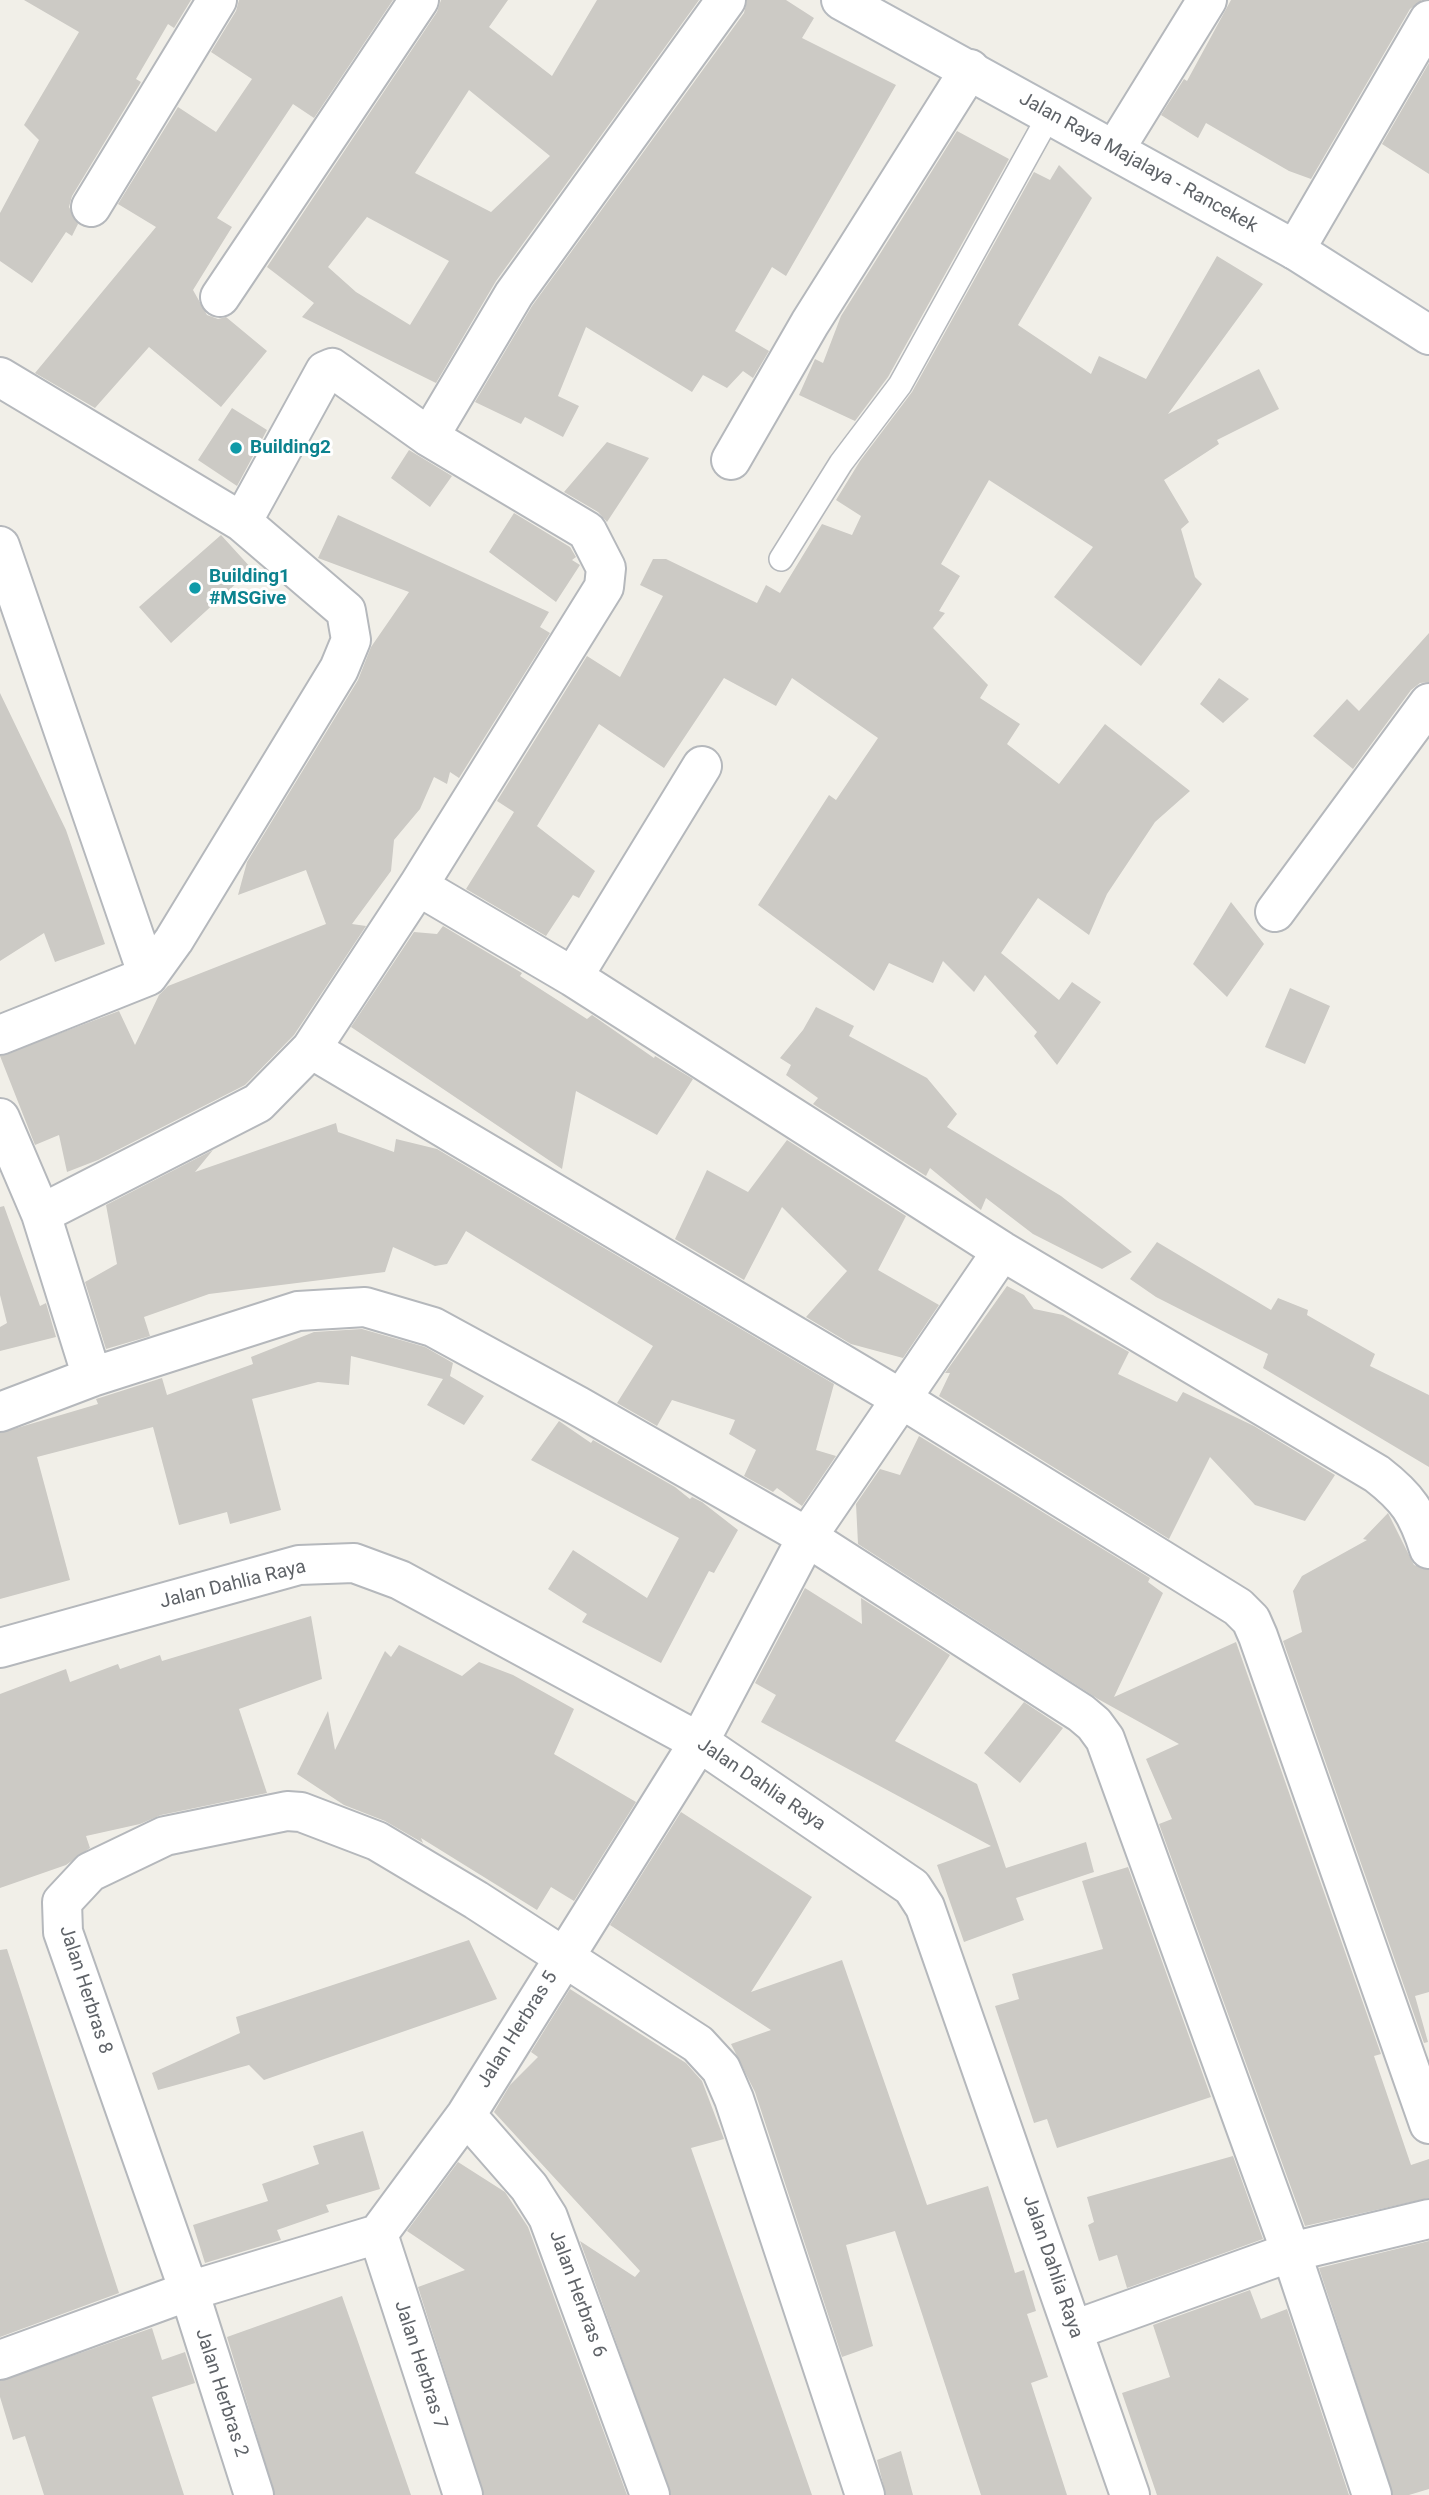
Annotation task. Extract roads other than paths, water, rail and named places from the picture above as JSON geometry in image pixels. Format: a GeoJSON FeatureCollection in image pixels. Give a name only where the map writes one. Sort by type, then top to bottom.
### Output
{"type":"FeatureCollection","features":[{"type":"Feature","properties":{"kind":"street"},"geometry":{"type":"LineString","coordinates":[[91,207],[217,0]]}},
{"type":"Feature","properties":{"kind":"street"},"geometry":{"type":"LineString","coordinates":[[220,297],[419,0]]}},
{"type":"Feature","properties":{"kind":"street"},"geometry":{"type":"LineString","coordinates":[[429,437],[514,295],[726,0]]}},
{"type":"Feature","properties":{"kind":"street","name":"Jalan Raya Majalaya - Rancekek"},"geometry":{"type":"LineString","coordinates":[[841,0],[1295,250],[1429,335]]}},
{"type":"Feature","properties":{"kind":"street"},"geometry":{"type":"LineString","coordinates":[[1115,149],[1207,0]]}},
{"type":"Feature","properties":{"kind":"street"},"geometry":{"type":"LineString","coordinates":[[1295,250],[1429,20]]}},
{"type":"Feature","properties":{"kind":"street"},"geometry":{"type":"LineString","coordinates":[[731,460],[810,323],[970,69]]}},
{"type":"Feature","properties":{"kind":"street"},"geometry":{"type":"LineString","coordinates":[[41,1214],[258,1103],[311,1049],[418,886],[604,587],[606,568],[587,531],[429,437],[327,367],[242,522]]}},
{"type":"Feature","properties":{"kind":"street"},"geometry":{"type":"LineString","coordinates":[[0,377],[242,522],[346,611],[351,640],[339,668],[174,940],[148,975],[0,1035]]}},
{"type":"Feature","properties":{"kind":"street"},"geometry":{"type":"LineString","coordinates":[[0,546],[148,975]]}},
{"type":"Feature","properties":{"kind":"street"},"geometry":{"type":"LineString","coordinates":[[1275,912],[1429,703]]}},
{"type":"Feature","properties":{"kind":"street"},"geometry":{"type":"LineString","coordinates":[[573,976],[702,766]]}},
{"type":"Feature","properties":{"kind":"street"},"geometry":{"type":"LineString","coordinates":[[418,886],[573,976],[1002,1251],[1377,1474],[1404,1495],[1429,1549]]}},
{"type":"Feature","properties":{"kind":"street"},"geometry":{"type":"LineString","coordinates":[[311,1049],[902,1400],[1238,1607],[1251,1620],[1429,2124]]}},
{"type":"Feature","properties":{"kind":"street"},"geometry":{"type":"LineString","coordinates":[[0,1118],[41,1214],[92,1377]]}},
{"type":"Feature","properties":{"kind":"street"},"geometry":{"type":"LineString","coordinates":[[563,1957],[699,1742],[807,1537],[1002,1251]]}},
{"type":"Feature","properties":{"kind":"street"},"geometry":{"type":"LineString","coordinates":[[0,1412],[92,1377],[298,1311],[365,1307],[433,1327],[578,1406],[807,1537],[1081,1713],[1105,1739],[1291,2252],[1372,2495]]}},
{"type":"Feature","properties":{"kind":"street","name":"Jalan Dahlia Raya"},"geometry":{"type":"LineString","coordinates":[[0,1648],[299,1565],[354,1563],[400,1580],[699,1742],[912,1887],[925,1907],[1130,2495]]}},
{"type":"Feature","properties":{"kind":"street","name":"Jalan Herbras 8"},"geometry":{"type":"LineString","coordinates":[[189,2291],[63,1932],[62,1902],[90,1872],[165,1836],[287,1811],[300,1812],[377,1841],[563,1957]]}},
{"type":"Feature","properties":{"kind":"street","name":"Jalan Herbras 5"},"geometry":{"type":"LineString","coordinates":[[377,2234],[466,2115],[563,1957],[698,2044],[721,2069],[734,2099],[865,2495]]}},
{"type":"Feature","properties":{"kind":"street","name":"Jalan Herbras 6"},"geometry":{"type":"LineString","coordinates":[[466,2115],[529,2186],[548,2217],[650,2495]]}},
{"type":"Feature","properties":{"kind":"street"},"geometry":{"type":"LineString","coordinates":[[1074,2330],[1291,2252],[1429,2219]]}},
{"type":"Feature","properties":{"kind":"street"},"geometry":{"type":"LineString","coordinates":[[0,2360],[189,2291],[377,2234]]}},
{"type":"Feature","properties":{"kind":"street","name":"Jalan Herbras 7"},"geometry":{"type":"LineString","coordinates":[[377,2234],[463,2495]]}},
{"type":"Feature","properties":{"kind":"street","name":"Jalan Herbras 2"},"geometry":{"type":"LineString","coordinates":[[189,2291],[254,2495]]}},
{"type":"Feature","properties":{"kind":"lane"},"geometry":{"type":"LineString","coordinates":[[781,559],[841,463],[900,385],[1050,114]]}},
{"type":"Feature","properties":{"kind":"place","name":"Building2"},"geometry":{"type":"Point","coordinates":[236,448]}},
{"type":"Feature","properties":{"kind":"place","name":"Building1 #MSGive"},"geometry":{"type":"Point","coordinates":[195,588]}}]}
